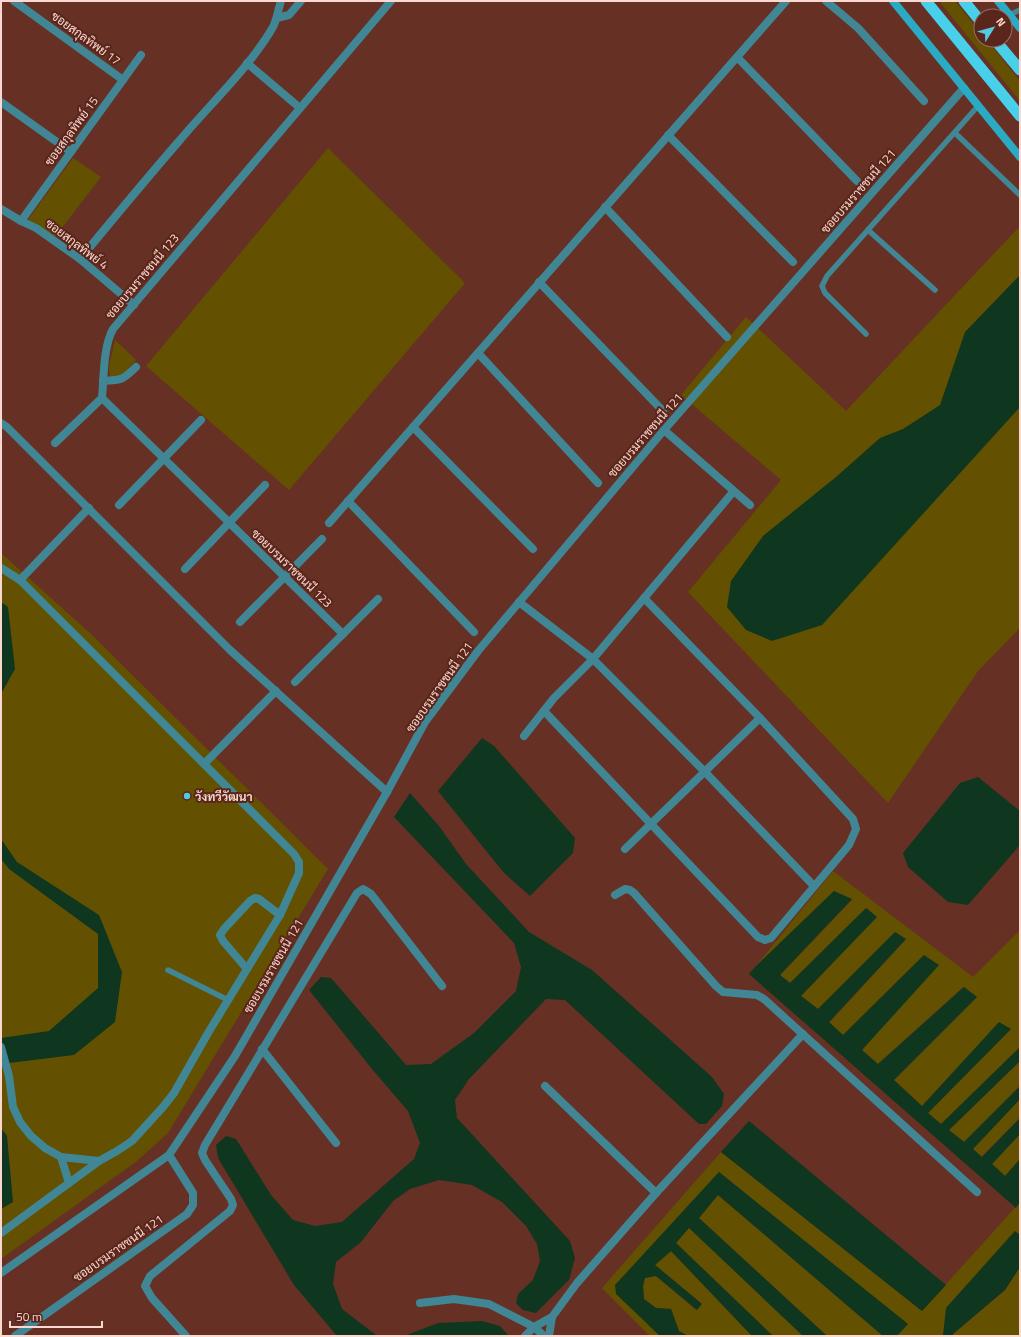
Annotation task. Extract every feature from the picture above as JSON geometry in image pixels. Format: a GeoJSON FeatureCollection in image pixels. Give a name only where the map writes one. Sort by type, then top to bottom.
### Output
{"type":"FeatureCollection","features":[{"type":"Feature","properties":{"kind":"highway"},"geometry":{"type":"LineString","coordinates":[[926,1],[1020,116]]}},
{"type":"Feature","properties":{"kind":"highway"},"geometry":{"type":"LineString","coordinates":[[964,1],[973,12]]}},
{"type":"Feature","properties":{"kind":"highway"},"geometry":{"type":"LineString","coordinates":[[1002,48],[1020,70]]}},
{"type":"Feature","properties":{"kind":"main road"},"geometry":{"type":"LineString","coordinates":[[893,1],[1020,157]]}},
{"type":"Feature","properties":{"kind":"main road"},"geometry":{"type":"LineString","coordinates":[[1013,20],[1020,28]]}},
{"type":"Feature","properties":{"kind":"street","name":"ซอยสกุลทิพย์ 17"},"geometry":{"type":"LineString","coordinates":[[14,1],[123,80]]}},
{"type":"Feature","properties":{"kind":"street"},"geometry":{"type":"LineString","coordinates":[[80,258],[247,63],[273,27],[281,1]]}},
{"type":"Feature","properties":{"kind":"street"},"geometry":{"type":"LineString","coordinates":[[277,18],[289,15],[300,1]]}},
{"type":"Feature","properties":{"kind":"street","name":"ซอยบรมราชชนนี 123"},"geometry":{"type":"LineString","coordinates":[[343,634],[102,398],[103,381],[109,336],[113,329],[391,1]]}},
{"type":"Feature","properties":{"kind":"street"},"geometry":{"type":"LineString","coordinates":[[329,523],[786,1]]}},
{"type":"Feature","properties":{"kind":"street"},"geometry":{"type":"LineString","coordinates":[[826,1],[858,28],[924,101]]}},
{"type":"Feature","properties":{"kind":"street","name":"ซอยสกุลทิพย์ 15"},"geometry":{"type":"LineString","coordinates":[[21,221],[141,54]]}},
{"type":"Feature","properties":{"kind":"street"},"geometry":{"type":"LineString","coordinates":[[737,57],[857,181]]}},
{"type":"Feature","properties":{"kind":"street"},"geometry":{"type":"LineString","coordinates":[[247,63],[300,108]]}},
{"type":"Feature","properties":{"kind":"street","name":"ซอยบรมราชชนนี 121"},"geometry":{"type":"LineString","coordinates":[[15,1336],[187,1214],[193,1205],[193,1193],[169,1155],[235,1056],[387,792],[425,722],[478,651],[664,430],[964,88]]}},
{"type":"Feature","properties":{"kind":"street"},"geometry":{"type":"LineString","coordinates":[[1,102],[71,152]]}},
{"type":"Feature","properties":{"kind":"street"},"geometry":{"type":"LineString","coordinates":[[668,136],[793,262]]}},
{"type":"Feature","properties":{"kind":"street"},"geometry":{"type":"LineString","coordinates":[[605,207],[727,336]]}},
{"type":"Feature","properties":{"kind":"street","name":"ซอยสกุลทิพย์ 4"},"geometry":{"type":"LineString","coordinates":[[1,209],[36,228],[80,258],[134,306]]}},
{"type":"Feature","properties":{"kind":"street"},"geometry":{"type":"LineString","coordinates":[[539,282],[663,411]]}},
{"type":"Feature","properties":{"kind":"street"},"geometry":{"type":"LineString","coordinates":[[478,353],[598,483]]}},
{"type":"Feature","properties":{"kind":"street"},"geometry":{"type":"LineString","coordinates":[[103,381],[125,378],[136,367]]}},
{"type":"Feature","properties":{"kind":"street"},"geometry":{"type":"LineString","coordinates":[[55,443],[102,398]]}},
{"type":"Feature","properties":{"kind":"street"},"geometry":{"type":"LineString","coordinates":[[119,505],[201,420]]}},
{"type":"Feature","properties":{"kind":"street"},"geometry":{"type":"LineString","coordinates":[[1,423],[8,427],[230,650],[387,792]]}},
{"type":"Feature","properties":{"kind":"street"},"geometry":{"type":"LineString","coordinates":[[413,427],[533,549]]}},
{"type":"Feature","properties":{"kind":"street"},"geometry":{"type":"LineString","coordinates":[[664,430],[733,492],[750,505]]}},
{"type":"Feature","properties":{"kind":"street"},"geometry":{"type":"LineString","coordinates":[[185,569],[265,485]]}},
{"type":"Feature","properties":{"kind":"street"},"geometry":{"type":"LineString","coordinates":[[524,736],[554,698],[593,659],[733,492]]}},
{"type":"Feature","properties":{"kind":"street"},"geometry":{"type":"LineString","coordinates":[[348,501],[474,632]]}},
{"type":"Feature","properties":{"kind":"street"},"geometry":{"type":"LineString","coordinates":[[20,580],[89,508]]}},
{"type":"Feature","properties":{"kind":"street"},"geometry":{"type":"LineString","coordinates":[[240,622],[322,539]]}},
{"type":"Feature","properties":{"kind":"street"},"geometry":{"type":"LineString","coordinates":[[1,568],[20,580],[294,854],[299,862],[299,873],[280,915],[174,1093],[164,1107],[132,1141],[99,1161],[1,1233]]}},
{"type":"Feature","properties":{"kind":"street"},"geometry":{"type":"LineString","coordinates":[[544,711],[758,937],[765,940],[771,938],[849,844],[856,828],[854,819],[760,718],[644,598]]}},
{"type":"Feature","properties":{"kind":"street"},"geometry":{"type":"LineString","coordinates":[[295,682],[378,599]]}},
{"type":"Feature","properties":{"kind":"street"},"geometry":{"type":"LineString","coordinates":[[519,602],[593,659],[705,772],[814,886]]}},
{"type":"Feature","properties":{"kind":"street"},"geometry":{"type":"LineString","coordinates":[[204,764],[276,691]]}},
{"type":"Feature","properties":{"kind":"street"},"geometry":{"type":"LineString","coordinates":[[625,849],[760,718]]}},
{"type":"Feature","properties":{"kind":"street"},"geometry":{"type":"LineString","coordinates":[[186,1336],[152,1298],[145,1286],[150,1276],[230,1211],[233,1205],[231,1199],[202,1153],[205,1145],[357,893],[363,889],[371,894],[442,986]]}},
{"type":"Feature","properties":{"kind":"street"},"geometry":{"type":"LineString","coordinates":[[615,895],[625,889],[634,893],[723,992],[757,995],[764,999],[977,1192]]}},
{"type":"Feature","properties":{"kind":"street"},"geometry":{"type":"LineString","coordinates":[[247,969],[223,941],[220,934],[250,901],[256,898],[280,915]]}},
{"type":"Feature","properties":{"kind":"street"},"geometry":{"type":"LineString","coordinates":[[525,1336],[534,1327],[552,1317],[577,1283],[656,1193],[803,1034]]}},
{"type":"Feature","properties":{"kind":"street"},"geometry":{"type":"LineString","coordinates":[[1,1047],[9,1076],[12,1107],[20,1122],[31,1136],[45,1148],[61,1157],[99,1161]]}},
{"type":"Feature","properties":{"kind":"street"},"geometry":{"type":"LineString","coordinates":[[262,1049],[336,1143]]}},
{"type":"Feature","properties":{"kind":"street"},"geometry":{"type":"LineString","coordinates":[[545,1086],[656,1193]]}},
{"type":"Feature","properties":{"kind":"street"},"geometry":{"type":"LineString","coordinates":[[1,1273],[169,1155]]}},
{"type":"Feature","properties":{"kind":"street"},"geometry":{"type":"LineString","coordinates":[[61,1157],[69,1183]]}},
{"type":"Feature","properties":{"kind":"street"},"geometry":{"type":"LineString","coordinates":[[420,1303],[454,1299],[489,1304],[534,1327],[544,1336]]}},
{"type":"Feature","properties":{"kind":"street"},"geometry":{"type":"LineString","coordinates":[[549,1336],[552,1317]]}},
{"type":"Feature","properties":{"kind":"lane"},"geometry":{"type":"LineString","coordinates":[[866,334],[825,293],[822,286],[827,276],[978,106]]}},
{"type":"Feature","properties":{"kind":"lane"},"geometry":{"type":"LineString","coordinates":[[955,133],[1020,195]]}},
{"type":"Feature","properties":{"kind":"lane"},"geometry":{"type":"LineString","coordinates":[[868,230],[935,290]]}},
{"type":"Feature","properties":{"kind":"lane"},"geometry":{"type":"LineString","coordinates":[[168,970],[228,1000]]}},
{"type":"Feature","properties":{"kind":"shaded area"},"geometry":{"type":"Polygon","coordinates":[[[939,1],[955,1],[973,23],[973,43],[939,1]]]}},
{"type":"Feature","properties":{"kind":"shaded area"},"geometry":{"type":"Polygon","coordinates":[[[977,48],[993,48],[1020,81],[1020,101],[977,48]]]}},
{"type":"Feature","properties":{"kind":"shaded area"},"geometry":{"type":"Polygon","coordinates":[[[328,148],[465,283],[289,490],[146,366],[328,148]]]}},
{"type":"Feature","properties":{"kind":"shaded area"},"geometry":{"type":"Polygon","coordinates":[[[73,158],[101,177],[54,238],[27,221],[73,158]]]}},
{"type":"Feature","properties":{"kind":"shaded area"},"geometry":{"type":"Polygon","coordinates":[[[1020,226],[1020,628],[978,671],[888,803],[688,592],[781,480],[681,395],[746,317],[846,411],[1020,226]]]}},
{"type":"Feature","properties":{"kind":"shaded area"},"geometry":{"type":"Polygon","coordinates":[[[1020,275],[1020,407],[822,625],[772,641],[746,630],[727,607],[731,581],[763,536],[836,477],[880,438],[903,429],[940,405],[965,332],[1020,275]]]}},
{"type":"Feature","properties":{"kind":"shaded area"},"geometry":{"type":"Polygon","coordinates":[[[115,340],[136,360],[121,377],[110,378],[109,366],[115,340]]]}},
{"type":"Feature","properties":{"kind":"shaded area","name":"วังทวีวัฒนา"},"geometry":{"type":"Polygon","coordinates":[[[1,553],[91,634],[328,869],[168,1133],[137,1161],[1,1259],[1,553]]]}},
{"type":"Feature","properties":{"kind":"shaded area"},"geometry":{"type":"Polygon","coordinates":[[[1,602],[8,607],[15,669],[1,694],[1,602]]]}},
{"type":"Feature","properties":{"kind":"shaded area"},"geometry":{"type":"Polygon","coordinates":[[[482,738],[494,746],[575,838],[573,853],[530,896],[504,873],[438,791],[482,738]]]}},
{"type":"Feature","properties":{"kind":"shaded area"},"geometry":{"type":"Polygon","coordinates":[[[978,777],[1020,811],[1020,845],[968,905],[948,902],[908,867],[903,853],[960,783],[978,777]]]}},
{"type":"Feature","properties":{"kind":"shaded area"},"geometry":{"type":"Polygon","coordinates":[[[410,793],[439,826],[466,864],[529,932],[592,970],[712,1077],[724,1094],[722,1106],[706,1124],[699,1124],[565,1000],[546,999],[469,1079],[455,1100],[457,1118],[570,1241],[575,1258],[569,1280],[536,1313],[523,1310],[516,1303],[518,1294],[533,1280],[540,1261],[537,1244],[526,1226],[502,1202],[472,1185],[439,1180],[410,1189],[393,1201],[361,1242],[336,1262],[333,1284],[342,1309],[376,1335],[387,1336],[337,1336],[294,1285],[218,1158],[216,1145],[226,1136],[236,1139],[271,1195],[293,1220],[315,1226],[342,1222],[414,1159],[420,1143],[408,1111],[372,1069],[309,990],[321,977],[331,978],[406,1065],[431,1064],[474,1033],[516,991],[521,967],[514,943],[394,817],[410,793]]]}},
{"type":"Feature","properties":{"kind":"shaded area"},"geometry":{"type":"Polygon","coordinates":[[[1,839],[17,862],[99,915],[122,972],[115,1022],[74,1055],[1,1064],[1,1038],[49,1031],[98,988],[98,934],[9,869],[1,859],[1,839]]]}},
{"type":"Feature","properties":{"kind":"shaded area"},"geometry":{"type":"Polygon","coordinates":[[[833,871],[973,977],[1020,930],[1020,1047],[941,1124],[928,1113],[1011,1029],[999,1023],[922,1106],[894,1080],[977,997],[963,987],[878,1064],[862,1051],[924,955],[843,1035],[829,1023],[906,939],[895,932],[818,1009],[801,996],[876,917],[867,908],[790,983],[780,975],[852,900],[834,891],[755,967],[833,871]]]}},
{"type":"Feature","properties":{"kind":"shaded area"},"geometry":{"type":"Polygon","coordinates":[[[834,891],[852,899],[780,975],[790,983],[866,908],[877,917],[801,996],[818,1009],[895,932],[906,939],[829,1022],[843,1035],[924,955],[939,965],[862,1050],[878,1064],[964,987],[977,997],[894,1080],[922,1106],[999,1022],[1011,1029],[928,1113],[941,1124],[1020,1047],[1020,1061],[949,1130],[964,1142],[1020,1086],[1020,1099],[973,1149],[982,1157],[1020,1118],[1020,1134],[992,1164],[1005,1176],[1020,1159],[1020,1202],[1016,1208],[749,974],[834,891]]]}},
{"type":"Feature","properties":{"kind":"shaded area"},"geometry":{"type":"Polygon","coordinates":[[[1020,1061],[1020,1086],[964,1142],[949,1130],[1020,1061]]]}},
{"type":"Feature","properties":{"kind":"shaded area"},"geometry":{"type":"Polygon","coordinates":[[[1020,1099],[1020,1118],[981,1157],[973,1149],[1020,1099]]]}},
{"type":"Feature","properties":{"kind":"shaded area"},"geometry":{"type":"Polygon","coordinates":[[[749,1121],[946,1285],[922,1311],[721,1152],[749,1121]]]}},
{"type":"Feature","properties":{"kind":"shaded area"},"geometry":{"type":"Polygon","coordinates":[[[1,1128],[7,1136],[13,1202],[1,1209],[1,1128]]]}},
{"type":"Feature","properties":{"kind":"shaded area"},"geometry":{"type":"Polygon","coordinates":[[[1020,1134],[1020,1159],[1005,1176],[992,1164],[1020,1134]]]}},
{"type":"Feature","properties":{"kind":"shaded area"},"geometry":{"type":"Polygon","coordinates":[[[721,1152],[922,1311],[1020,1202],[1020,1235],[1015,1231],[947,1307],[943,1336],[897,1336],[907,1324],[719,1172],[617,1294],[660,1336],[650,1336],[602,1288],[721,1152]]]}},
{"type":"Feature","properties":{"kind":"shaded area"},"geometry":{"type":"Polygon","coordinates":[[[719,1172],[908,1324],[897,1336],[883,1336],[718,1195],[699,1218],[827,1336],[803,1336],[689,1228],[676,1243],[773,1336],[752,1336],[671,1251],[655,1265],[702,1304],[697,1310],[656,1276],[645,1278],[643,1286],[644,1299],[656,1308],[671,1309],[679,1331],[688,1336],[660,1336],[616,1294],[615,1285],[719,1172]]]}},
{"type":"Feature","properties":{"kind":"shaded area"},"geometry":{"type":"Polygon","coordinates":[[[718,1195],[883,1336],[827,1336],[699,1218],[718,1195]]]}},
{"type":"Feature","properties":{"kind":"shaded area"},"geometry":{"type":"Polygon","coordinates":[[[689,1227],[803,1336],[773,1336],[676,1243],[689,1227]]]}},
{"type":"Feature","properties":{"kind":"shaded area"},"geometry":{"type":"Polygon","coordinates":[[[1015,1231],[1020,1235],[1020,1267],[1005,1290],[953,1334],[953,1336],[943,1336],[946,1308],[1015,1231]]]}},
{"type":"Feature","properties":{"kind":"shaded area"},"geometry":{"type":"Polygon","coordinates":[[[671,1251],[752,1336],[688,1336],[679,1331],[671,1309],[656,1308],[644,1299],[643,1286],[645,1278],[656,1276],[696,1310],[701,1303],[655,1265],[671,1251]]]}},
{"type":"Feature","properties":{"kind":"shaded area"},"geometry":{"type":"Polygon","coordinates":[[[1020,1267],[1020,1336],[953,1336],[953,1334],[1005,1290],[1020,1267]]]}},
{"type":"Feature","properties":{"kind":"shaded area"},"geometry":{"type":"Polygon","coordinates":[[[482,1321],[500,1326],[509,1336],[404,1336],[438,1323],[482,1321]]]}},
{"type":"Feature","properties":{"kind":"place","name":"วังทวีวัฒนา"},"geometry":{"type":"Point","coordinates":[187,796]}}]}
